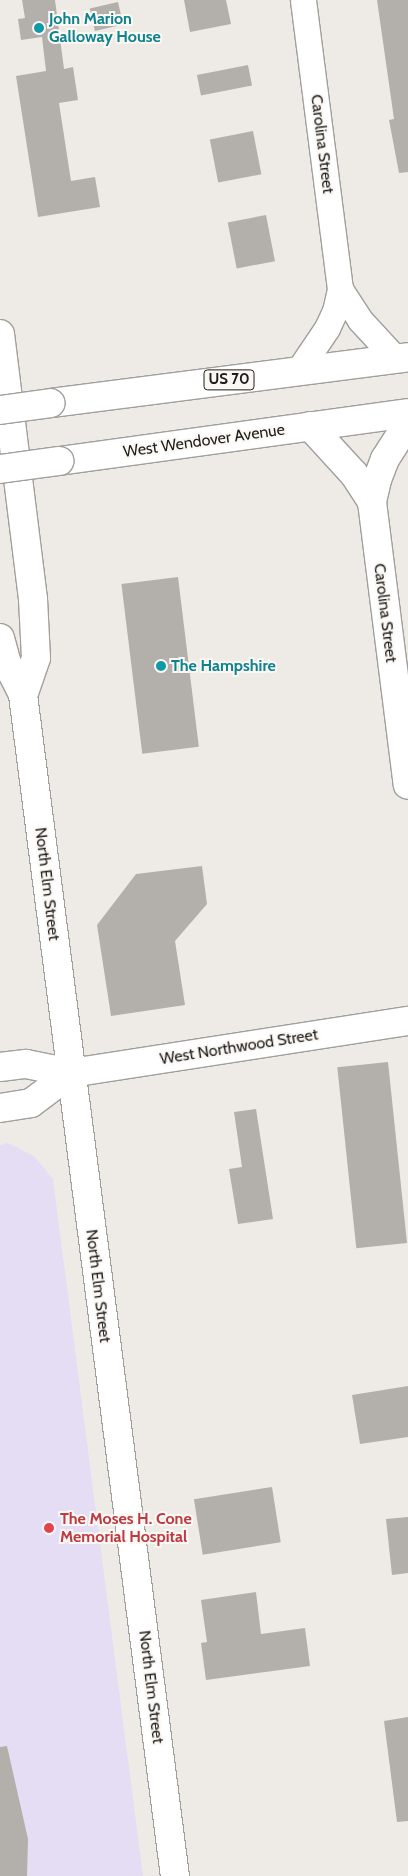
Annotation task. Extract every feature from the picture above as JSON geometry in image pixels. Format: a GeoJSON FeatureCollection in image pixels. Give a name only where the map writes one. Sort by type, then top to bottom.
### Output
{"type":"FeatureCollection","features":[{"type":"Feature","properties":{"kind":"main road","name":"North Elm Street"},"geometry":{"type":"LineString","coordinates":[[0,334],[33,609],[36,658],[23,695]]}},
{"type":"Feature","properties":{"kind":"main road","name":"US 70"},"geometry":{"type":"LineString","coordinates":[[0,410],[402,358]]}},
{"type":"Feature","properties":{"kind":"main road","name":"West Wendover Avenue"},"geometry":{"type":"LineString","coordinates":[[0,469],[408,413]]}},
{"type":"Feature","properties":{"kind":"main road","name":"Carolina Street"},"geometry":{"type":"LineString","coordinates":[[408,424],[385,459],[377,480],[372,502],[408,785]]}},
{"type":"Feature","properties":{"kind":"main road","name":"Carolina Street"},"geometry":{"type":"LineString","coordinates":[[310,426],[354,474],[372,502]]}},
{"type":"Feature","properties":{"kind":"main road","name":"North Elm Street"},"geometry":{"type":"LineString","coordinates":[[0,638],[6,661],[23,695],[175,1876]]}},
{"type":"Feature","properties":{"kind":"main road","name":"West Northwood Street"},"geometry":{"type":"LineString","coordinates":[[71,1073],[408,1021]]}},
{"type":"Feature","properties":{"kind":"main road"},"geometry":{"type":"LineString","coordinates":[[0,1068],[26,1064],[71,1073]]}},
{"type":"Feature","properties":{"kind":"main road"},"geometry":{"type":"LineString","coordinates":[[0,1108],[31,1103],[71,1073]]}},
{"type":"Feature","properties":{"kind":"street","name":"Carolina Street"},"geometry":{"type":"LineString","coordinates":[[298,371],[328,328],[340,289],[304,0]]}},
{"type":"Feature","properties":{"kind":"street","name":"Carolina Street"},"geometry":{"type":"LineString","coordinates":[[340,289],[360,320],[402,358]]}},
{"type":"Feature","properties":{"kind":"shaded area","name":"The Moses H. Cone Memorial Hospital"},"geometry":{"type":"Polygon","coordinates":[[[8,1143],[34,1156],[53,1179],[143,1876],[0,1876],[0,1145],[8,1143]]]}},
{"type":"Feature","properties":{"kind":"building"},"geometry":{"type":"Polygon","coordinates":[[[22,0],[55,0],[64,69],[73,67],[78,100],[59,103],[71,181],[95,177],[100,207],[38,217],[16,76],[46,71],[42,37],[21,40],[18,19],[25,18],[22,0]]]}},
{"type":"Feature","properties":{"kind":"building"},"geometry":{"type":"Polygon","coordinates":[[[184,0],[226,0],[231,24],[190,32],[184,0]]]}},
{"type":"Feature","properties":{"kind":"building"},"geometry":{"type":"Polygon","coordinates":[[[377,0],[408,0],[408,172],[399,173],[389,120],[394,119],[377,0]]]}},
{"type":"Feature","properties":{"kind":"building"},"geometry":{"type":"Polygon","coordinates":[[[118,2],[123,24],[95,31],[90,9],[118,2]]]}},
{"type":"Feature","properties":{"kind":"building"},"geometry":{"type":"Polygon","coordinates":[[[248,65],[252,86],[201,96],[197,75],[248,65]]]}},
{"type":"Feature","properties":{"kind":"building"},"geometry":{"type":"Polygon","coordinates":[[[253,131],[261,174],[218,183],[210,139],[253,131]]]}},
{"type":"Feature","properties":{"kind":"building"},"geometry":{"type":"Polygon","coordinates":[[[266,215],[275,261],[237,269],[228,222],[266,215]]]}},
{"type":"Feature","properties":{"kind":"building","name":"The Hampshire"},"geometry":{"type":"Polygon","coordinates":[[[178,577],[199,747],[142,754],[121,584],[178,577]]]}},
{"type":"Feature","properties":{"kind":"building"},"geometry":{"type":"Polygon","coordinates":[[[202,866],[207,904],[175,941],[185,1005],[111,1016],[97,925],[136,874],[202,866]]]}},
{"type":"Feature","properties":{"kind":"building"},"geometry":{"type":"Polygon","coordinates":[[[388,1062],[407,1243],[356,1248],[337,1067],[388,1062]]]}},
{"type":"Feature","properties":{"kind":"building"},"geometry":{"type":"Polygon","coordinates":[[[256,1109],[273,1219],[238,1224],[229,1169],[242,1167],[234,1112],[256,1109]]]}},
{"type":"Feature","properties":{"kind":"building"},"geometry":{"type":"Polygon","coordinates":[[[408,1386],[408,1437],[360,1444],[352,1395],[408,1386]]]}},
{"type":"Feature","properties":{"kind":"building"},"geometry":{"type":"Polygon","coordinates":[[[272,1487],[281,1542],[203,1555],[194,1499],[272,1487]]]}},
{"type":"Feature","properties":{"kind":"building"},"geometry":{"type":"Polygon","coordinates":[[[408,1517],[408,1573],[392,1575],[386,1519],[408,1517]]]}},
{"type":"Feature","properties":{"kind":"building"},"geometry":{"type":"Polygon","coordinates":[[[256,1592],[261,1634],[305,1628],[310,1666],[206,1680],[201,1643],[207,1642],[201,1600],[256,1592]]]}},
{"type":"Feature","properties":{"kind":"building"},"geometry":{"type":"Polygon","coordinates":[[[408,1717],[408,1821],[397,1822],[384,1721],[408,1717]]]}},
{"type":"Feature","properties":{"kind":"building"},"geometry":{"type":"Polygon","coordinates":[[[7,1746],[28,1839],[27,1876],[0,1876],[0,1747],[7,1746]]]}},
{"type":"Feature","properties":{"kind":"place","name":"John Marion Galloway House"},"geometry":{"type":"Point","coordinates":[39,28]}},
{"type":"Feature","properties":{"kind":"place","name":"The Hampshire"},"geometry":{"type":"Point","coordinates":[161,666]}},
{"type":"Feature","properties":{"kind":"place","name":"The Moses H. Cone Memorial Hospital"},"geometry":{"type":"Point","coordinates":[49,1528]}}]}
